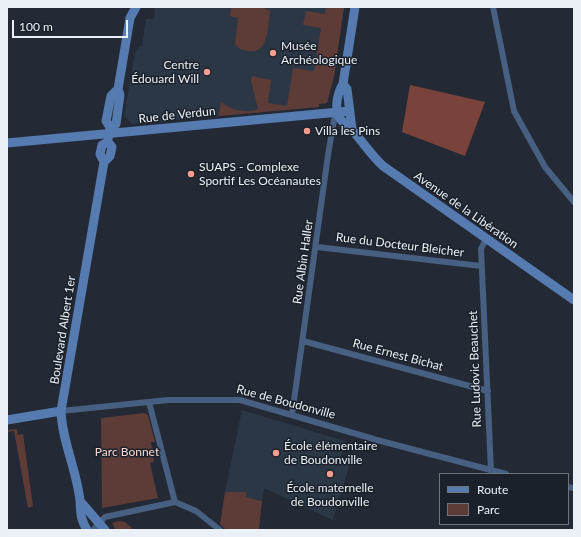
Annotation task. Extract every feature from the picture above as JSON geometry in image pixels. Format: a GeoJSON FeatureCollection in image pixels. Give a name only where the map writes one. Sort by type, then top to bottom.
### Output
{"type":"FeatureCollection","features":[{"type":"Feature","properties":{"kind":"main road","name":"Boulevard Albert 1er"},"geometry":{"type":"LineString","coordinates":[[126,7],[130,18]]}},
{"type":"Feature","properties":{"kind":"main road","name":"Boulevard Albert 1er"},"geometry":{"type":"LineString","coordinates":[[87,530],[79,514],[80,501],[64,435],[62,411],[104,162],[110,156],[112,147],[106,121],[110,96],[118,89],[130,18],[136,7]]}},
{"type":"Feature","properties":{"kind":"main road","name":"Avenue de la Libération"},"geometry":{"type":"LineString","coordinates":[[355,7],[337,113],[343,122],[352,129],[363,145],[383,166],[574,300]]}},
{"type":"Feature","properties":{"kind":"main road","name":"Avenue de la Libération"},"geometry":{"type":"LineString","coordinates":[[343,84],[347,89],[352,129]]}},
{"type":"Feature","properties":{"kind":"main road","name":"Rue de Verdun"},"geometry":{"type":"LineString","coordinates":[[7,143],[109,134],[164,127],[350,111]]}},
{"type":"Feature","properties":{"kind":"main road","name":"Rue de Boudonville"},"geometry":{"type":"LineString","coordinates":[[7,420],[62,411]]}},
{"type":"Feature","properties":{"kind":"main road"},"geometry":{"type":"LineString","coordinates":[[80,501],[103,526]]}},
{"type":"Feature","properties":{"kind":"street"},"geometry":{"type":"LineString","coordinates":[[493,7],[514,110],[545,167],[574,202]]}},
{"type":"Feature","properties":{"kind":"street","name":"Rue Albin Haller"},"geometry":{"type":"LineString","coordinates":[[292,415],[317,247],[328,155],[334,120],[337,113]]}},
{"type":"Feature","properties":{"kind":"street","name":"Rue Ludovic Beauchet"},"geometry":{"type":"LineString","coordinates":[[486,239],[481,249],[481,266],[488,391],[490,471]]}},
{"type":"Feature","properties":{"kind":"street","name":"Rue du Docteur Bleicher"},"geometry":{"type":"LineString","coordinates":[[317,247],[481,266]]}},
{"type":"Feature","properties":{"kind":"street","name":"Rue Ernest Bichat"},"geometry":{"type":"LineString","coordinates":[[303,341],[488,391]]}},
{"type":"Feature","properties":{"kind":"street","name":"Rue de Boudonville"},"geometry":{"type":"LineString","coordinates":[[62,411],[149,402],[234,400],[501,473]]}},
{"type":"Feature","properties":{"kind":"street"},"geometry":{"type":"LineString","coordinates":[[149,402],[175,502]]}},
{"type":"Feature","properties":{"kind":"street"},"geometry":{"type":"LineString","coordinates":[[93,530],[103,526],[105,517],[175,502],[196,511],[220,530]]}},
{"type":"Feature","properties":{"kind":"shaded area"},"geometry":{"type":"Polygon","coordinates":[[[155,7],[344,7],[334,77],[327,103],[319,104],[319,107],[132,124],[124,116],[135,53],[140,46],[142,46],[146,19],[154,19],[155,7]]]}},
{"type":"Feature","properties":{"kind":"shaded area"},"geometry":{"type":"Polygon","coordinates":[[[410,85],[485,102],[465,156],[402,132],[410,85]]]}},
{"type":"Feature","properties":{"kind":"shaded area","name":"École élémentaire de Boudonville"},"geometry":{"type":"Polygon","coordinates":[[[242,410],[345,441],[341,456],[351,460],[333,520],[264,488],[262,501],[246,497],[246,492],[225,492],[242,410]]]}},
{"type":"Feature","properties":{"kind":"green space"},"geometry":{"type":"Polygon","coordinates":[[[262,7],[270,11],[268,31],[264,43],[256,51],[241,49],[235,44],[238,18],[230,16],[231,8],[262,7]]]}},
{"type":"Feature","properties":{"kind":"green space"},"geometry":{"type":"Polygon","coordinates":[[[326,7],[344,7],[334,77],[327,103],[319,104],[319,107],[219,116],[221,102],[234,109],[244,111],[258,109],[251,81],[252,76],[271,80],[268,103],[287,106],[293,68],[314,71],[321,28],[303,25],[306,11],[325,14],[326,7]]]}},
{"type":"Feature","properties":{"kind":"green space","name":"Parc Bonnet"},"geometry":{"type":"Polygon","coordinates":[[[144,413],[148,415],[155,442],[151,442],[154,462],[150,463],[158,498],[102,508],[101,418],[144,413]]]}},
{"type":"Feature","properties":{"kind":"green space"},"geometry":{"type":"Polygon","coordinates":[[[17,429],[18,435],[23,434],[33,506],[28,508],[14,431],[7,432],[7,430],[17,429]]]}},
{"type":"Feature","properties":{"kind":"green space"},"geometry":{"type":"Polygon","coordinates":[[[225,492],[246,492],[246,497],[262,501],[259,530],[226,530],[220,524],[225,492]]]}},
{"type":"Feature","properties":{"kind":"green space"},"geometry":{"type":"Polygon","coordinates":[[[119,521],[125,522],[132,528],[130,530],[116,530],[112,523],[119,521]]]}},
{"type":"Feature","properties":{"kind":"place","name":"Musée Archéologique"},"geometry":{"type":"Point","coordinates":[273,53]}},
{"type":"Feature","properties":{"kind":"place","name":"Centre Édouard Will"},"geometry":{"type":"Point","coordinates":[207,72]}},
{"type":"Feature","properties":{"kind":"place","name":"Villa les Pins"},"geometry":{"type":"Point","coordinates":[307,131]}},
{"type":"Feature","properties":{"kind":"place","name":"SUAPS - Complexe Sportif Les Océanautes"},"geometry":{"type":"Point","coordinates":[191,174]}},
{"type":"Feature","properties":{"kind":"place","name":"École élémentaire de Boudonville"},"geometry":{"type":"Point","coordinates":[276,453]}},
{"type":"Feature","properties":{"kind":"place","name":"École maternelle de Boudonville"},"geometry":{"type":"Point","coordinates":[330,474]}}]}
